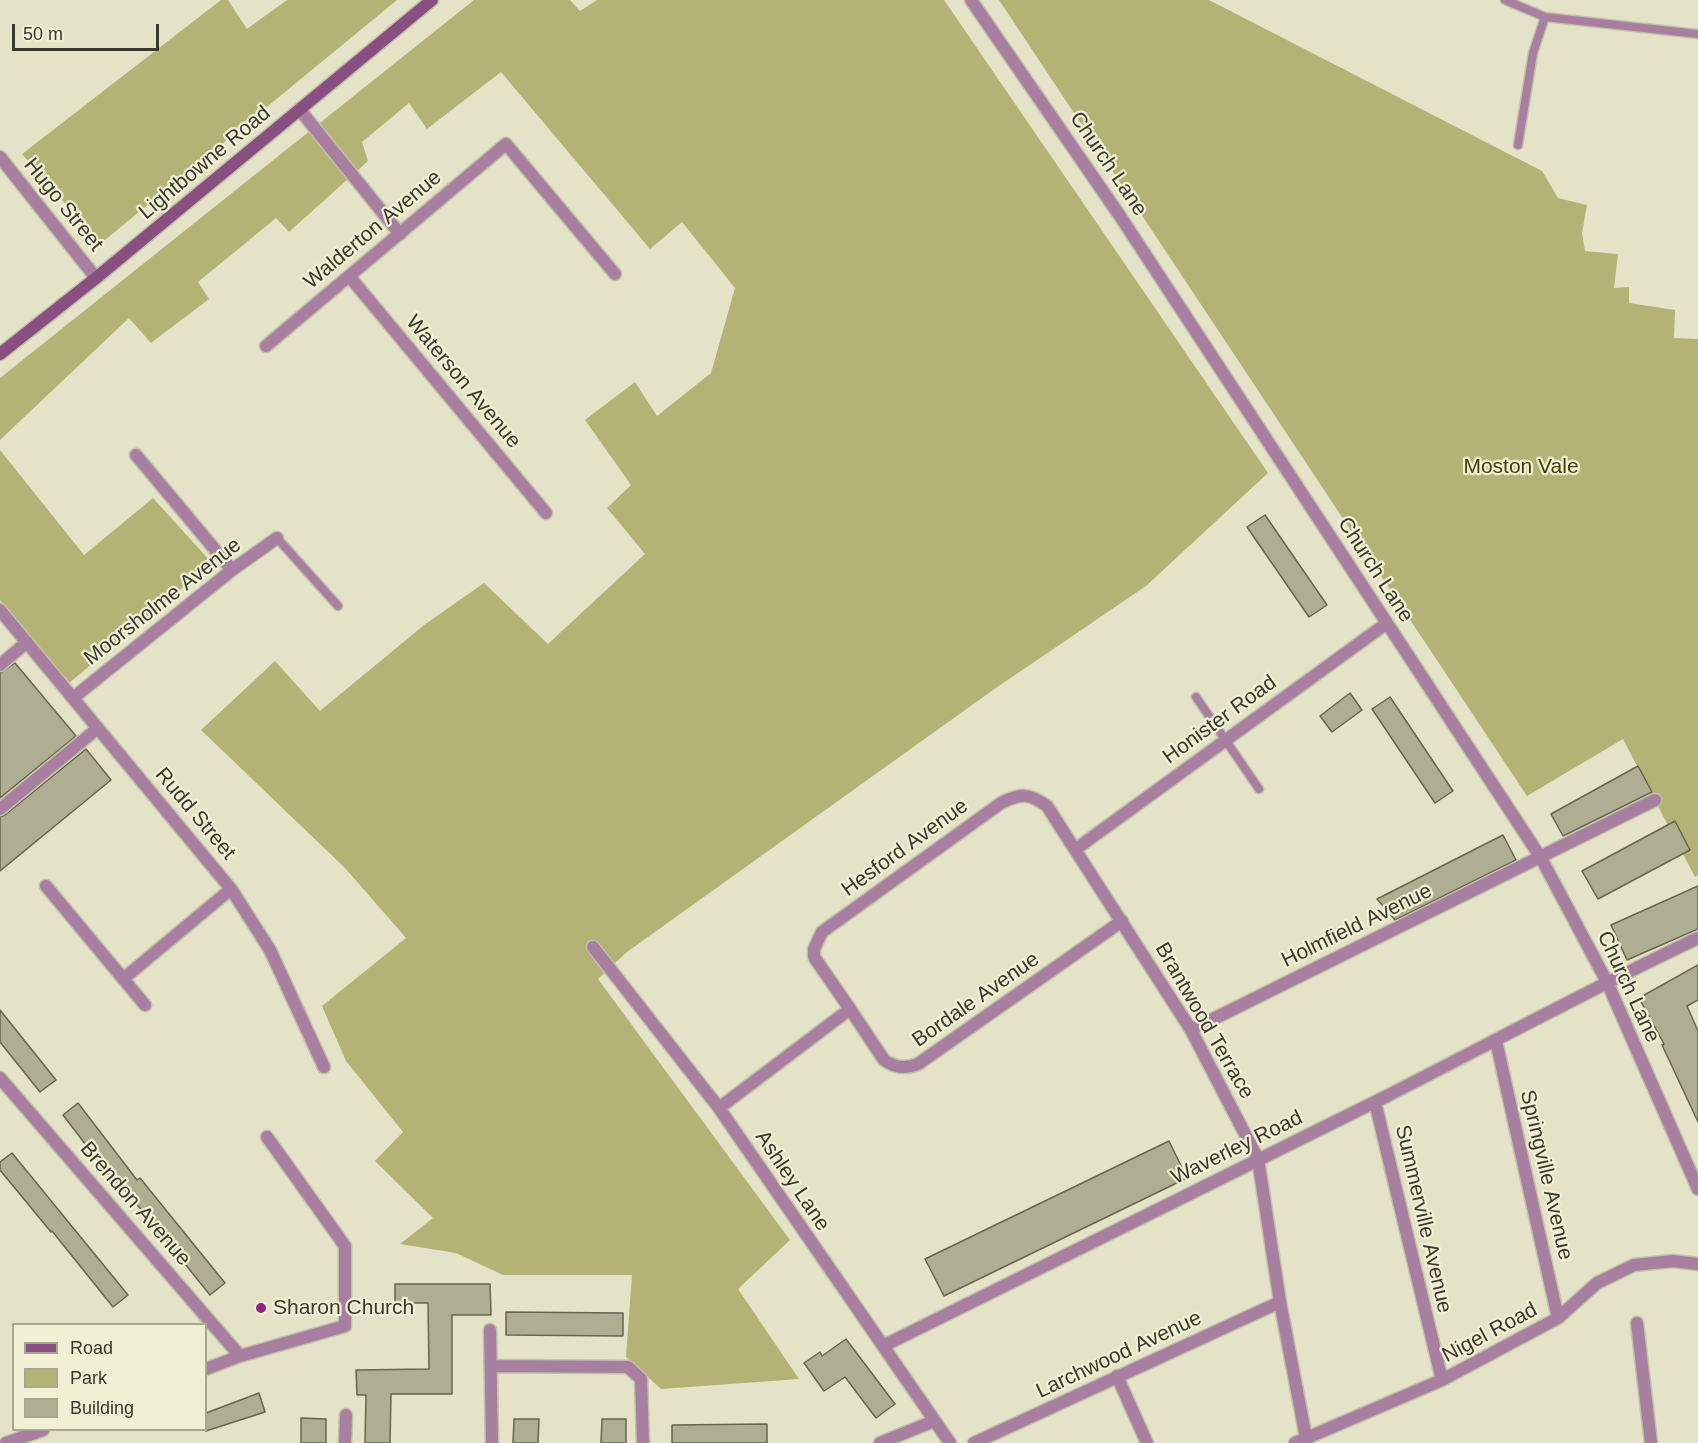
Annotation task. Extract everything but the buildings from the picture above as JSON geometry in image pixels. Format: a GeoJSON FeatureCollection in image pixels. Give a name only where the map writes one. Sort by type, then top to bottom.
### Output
{"type":"FeatureCollection","features":[{"type":"Feature","properties":{"kind":"main road","name":"Lightbowne Road"},"geometry":{"type":"LineString","coordinates":[[0,354],[96,278],[432,0]]}},
{"type":"Feature","properties":{"kind":"street","name":"Church Lane"},"geometry":{"type":"LineString","coordinates":[[971,0],[1120,216],[1541,858],[1607,982],[1698,1189]]}},
{"type":"Feature","properties":{"kind":"street"},"geometry":{"type":"LineString","coordinates":[[300,110],[400,234]]}},
{"type":"Feature","properties":{"kind":"street","name":"Walderton Avenue"},"geometry":{"type":"LineString","coordinates":[[266,346],[506,144],[615,274]]}},
{"type":"Feature","properties":{"kind":"street","name":"Hugo Street"},"geometry":{"type":"LineString","coordinates":[[1,160],[96,278]]}},
{"type":"Feature","properties":{"kind":"street","name":"Waterson Avenue"},"geometry":{"type":"LineString","coordinates":[[349,276],[546,513]]}},
{"type":"Feature","properties":{"kind":"street"},"geometry":{"type":"LineString","coordinates":[[136,455],[232,570]]}},
{"type":"Feature","properties":{"kind":"street","name":"Moorsholme Avenue"},"geometry":{"type":"LineString","coordinates":[[73,698],[232,570],[277,538]]}},
{"type":"Feature","properties":{"kind":"street","name":"Rudd Street"},"geometry":{"type":"LineString","coordinates":[[0,610],[231,889],[270,950],[324,1067]]}},
{"type":"Feature","properties":{"kind":"street","name":"Honister Road"},"geometry":{"type":"LineString","coordinates":[[1076,849],[1387,623]]}},
{"type":"Feature","properties":{"kind":"street"},"geometry":{"type":"LineString","coordinates":[[0,664],[27,642]]}},
{"type":"Feature","properties":{"kind":"street"},"geometry":{"type":"LineString","coordinates":[[0,809],[98,728]]}},
{"type":"Feature","properties":{"kind":"street","name":"Hesford Avenue"},"geometry":{"type":"LineString","coordinates":[[850,1009],[814,957],[814,949],[822,932],[1001,803],[1013,797],[1027,795],[1038,800],[1047,806],[1076,849]]}},
{"type":"Feature","properties":{"kind":"street","name":"Holmfield Avenue"},"geometry":{"type":"LineString","coordinates":[[1191,1030],[1655,800]]}},
{"type":"Feature","properties":{"kind":"street","name":"Brantwood Terrace"},"geometry":{"type":"LineString","coordinates":[[1076,849],[1191,1030],[1258,1159],[1302,1441]]}},
{"type":"Feature","properties":{"kind":"street"},"geometry":{"type":"LineString","coordinates":[[46,886],[145,1005]]}},
{"type":"Feature","properties":{"kind":"street"},"geometry":{"type":"LineString","coordinates":[[123,979],[231,889]]}},
{"type":"Feature","properties":{"kind":"street","name":"Bordale Avenue"},"geometry":{"type":"LineString","coordinates":[[850,1009],[884,1060],[891,1065],[910,1067],[918,1064],[1122,921]]}},
{"type":"Feature","properties":{"kind":"street","name":"Waverley Road"},"geometry":{"type":"LineString","coordinates":[[883,1346],[1375,1102],[1607,982],[1698,938]]}},
{"type":"Feature","properties":{"kind":"street","name":"Ashley Lane"},"geometry":{"type":"LineString","coordinates":[[593,947],[719,1108],[950,1443]]}},
{"type":"Feature","properties":{"kind":"street"},"geometry":{"type":"LineString","coordinates":[[719,1108],[850,1009]]}},
{"type":"Feature","properties":{"kind":"street","name":"Springville Avenue"},"geometry":{"type":"LineString","coordinates":[[1496,1041],[1558,1318]]}},
{"type":"Feature","properties":{"kind":"street","name":"Brendon Avenue"},"geometry":{"type":"LineString","coordinates":[[0,1078],[240,1356]]}},
{"type":"Feature","properties":{"kind":"street","name":"Summerville Avenue"},"geometry":{"type":"LineString","coordinates":[[1375,1102],[1442,1380]]}},
{"type":"Feature","properties":{"kind":"street"},"geometry":{"type":"LineString","coordinates":[[207,1369],[240,1356],[345,1326],[345,1246],[267,1137]]}},
{"type":"Feature","properties":{"kind":"street","name":"Nigel Road"},"geometry":{"type":"LineString","coordinates":[[1302,1441],[1442,1380],[1558,1318],[1598,1283],[1634,1266],[1673,1261],[1698,1264]]}},
{"type":"Feature","properties":{"kind":"street","name":"Larchwood Avenue"},"geometry":{"type":"LineString","coordinates":[[974,1443],[1280,1302]]}},
{"type":"Feature","properties":{"kind":"street"},"geometry":{"type":"LineString","coordinates":[[1637,1323],[1651,1443]]}},
{"type":"Feature","properties":{"kind":"street"},"geometry":{"type":"LineString","coordinates":[[490,1330],[492,1443]]}},
{"type":"Feature","properties":{"kind":"street"},"geometry":{"type":"LineString","coordinates":[[491,1366],[628,1367],[641,1379],[642,1443]]}},
{"type":"Feature","properties":{"kind":"street"},"geometry":{"type":"LineString","coordinates":[[1117,1377],[1147,1443]]}},
{"type":"Feature","properties":{"kind":"street"},"geometry":{"type":"LineString","coordinates":[[345,1443],[346,1415]]}},
{"type":"Feature","properties":{"kind":"street"},"geometry":{"type":"LineString","coordinates":[[880,1443],[934,1421]]}},
{"type":"Feature","properties":{"kind":"street"},"geometry":{"type":"LineString","coordinates":[[6,1443],[40,1431]]}},
{"type":"Feature","properties":{"kind":"lane"},"geometry":{"type":"LineString","coordinates":[[1506,0],[1545,17],[1698,34]]}},
{"type":"Feature","properties":{"kind":"lane"},"geometry":{"type":"LineString","coordinates":[[1518,145],[1533,53],[1545,17]]}},
{"type":"Feature","properties":{"kind":"lane"},"geometry":{"type":"LineString","coordinates":[[277,538],[338,606]]}},
{"type":"Feature","properties":{"kind":"lane"},"geometry":{"type":"LineString","coordinates":[[1196,697],[1259,789]]}},
{"type":"Feature","properties":{"kind":"green space"},"geometry":{"type":"Polygon","coordinates":[[[221,0],[228,0],[247,29],[287,0],[397,0],[100,244],[22,154],[221,0]]]}},
{"type":"Feature","properties":{"kind":"green space"},"geometry":{"type":"Polygon","coordinates":[[[474,0],[570,0],[580,11],[597,0],[944,0],[1268,473],[1146,586],[993,690],[627,952],[598,979],[790,1240],[738,1289],[799,1379],[661,1389],[626,1357],[632,1275],[503,1275],[456,1253],[400,1244],[433,1218],[375,1161],[403,1132],[346,1061],[322,1006],[406,938],[345,868],[201,730],[275,661],[320,711],[424,625],[484,583],[548,644],[645,554],[607,508],[631,485],[585,420],[635,382],[657,416],[711,373],[735,288],[682,222],[650,249],[501,72],[427,129],[409,103],[362,142],[368,161],[289,232],[276,218],[198,282],[209,299],[151,343],[129,318],[0,440],[0,378],[474,0]]]}},
{"type":"Feature","properties":{"kind":"green space","name":"Moston Vale"},"geometry":{"type":"Polygon","coordinates":[[[999,0],[1209,0],[1542,171],[1558,198],[1587,205],[1582,233],[1585,251],[1618,254],[1614,288],[1629,287],[1629,303],[1675,310],[1674,338],[1698,339],[1698,875],[1695,877],[1623,739],[1527,796],[999,0]]]}},
{"type":"Feature","properties":{"kind":"green space"},"geometry":{"type":"Polygon","coordinates":[[[0,450],[84,555],[153,498],[212,563],[68,684],[0,600],[0,450]]]}},
{"type":"Feature","properties":{"kind":"place","name":"Sharon Church"},"geometry":{"type":"Point","coordinates":[261,1308]}}]}
